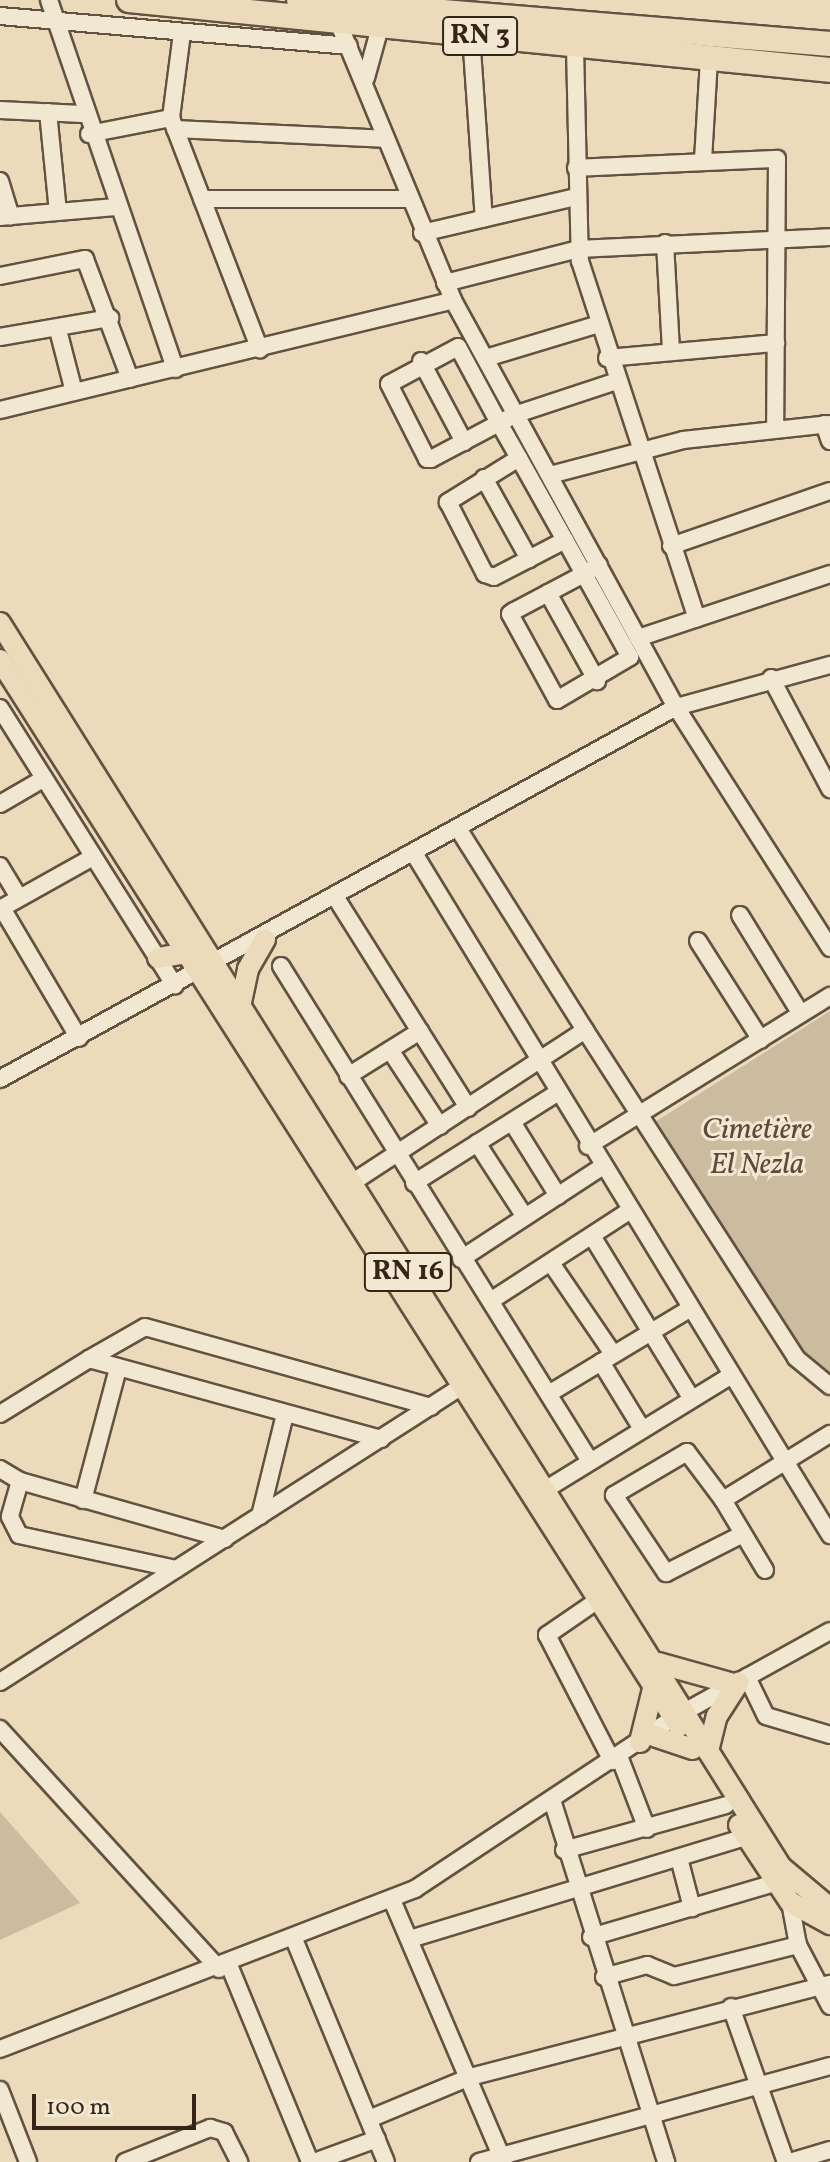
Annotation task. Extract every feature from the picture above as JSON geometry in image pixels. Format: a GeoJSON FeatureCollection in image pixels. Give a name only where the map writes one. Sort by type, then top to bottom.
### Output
{"type":"FeatureCollection","features":[{"type":"Feature","properties":{"kind":"highway","name":"RN 3"},"geometry":{"type":"LineString","coordinates":[[129,0],[575,47],[830,70]]}},
{"type":"Feature","properties":{"kind":"highway","name":"RN 3"},"geometry":{"type":"LineString","coordinates":[[299,0],[830,44]]}},
{"type":"Feature","properties":{"kind":"main road","name":"RN 16"},"geometry":{"type":"LineString","coordinates":[[0,623],[206,969],[469,1381],[548,1488],[658,1663],[726,1805],[774,1883],[790,1902],[830,1924]]}},
{"type":"Feature","properties":{"kind":"main road","name":"RN 16"},"geometry":{"type":"LineString","coordinates":[[0,660],[186,953],[206,969],[240,1007],[469,1381],[598,1600],[654,1685],[680,1714]]}},
{"type":"Feature","properties":{"kind":"main road"},"geometry":{"type":"LineString","coordinates":[[240,1007],[248,969],[265,939]]}},
{"type":"Feature","properties":{"kind":"main road"},"geometry":{"type":"LineString","coordinates":[[158,958],[186,953]]}},
{"type":"Feature","properties":{"kind":"main road"},"geometry":{"type":"LineString","coordinates":[[654,1685],[646,1739],[700,1750],[740,1681],[658,1663]]}},
{"type":"Feature","properties":{"kind":"main road","name":"RN 16"},"geometry":{"type":"LineString","coordinates":[[700,1750],[791,1880],[830,1908]]}},
{"type":"Feature","properties":{"kind":"street"},"geometry":{"type":"LineString","coordinates":[[49,0],[52,21],[82,114],[175,369]]}},
{"type":"Feature","properties":{"kind":"street"},"geometry":{"type":"LineString","coordinates":[[0,16],[349,46]]}},
{"type":"Feature","properties":{"kind":"street"},"geometry":{"type":"LineString","coordinates":[[338,22],[366,78],[384,139],[422,233],[453,300],[550,475],[591,569],[631,661],[562,701],[553,697],[510,614],[591,569]]}},
{"type":"Feature","properties":{"kind":"street"},"geometry":{"type":"LineString","coordinates":[[366,78],[380,27]]}},
{"type":"Feature","properties":{"kind":"street"},"geometry":{"type":"LineString","coordinates":[[182,33],[173,123],[260,350]]}},
{"type":"Feature","properties":{"kind":"street"},"geometry":{"type":"LineString","coordinates":[[471,35],[484,219]]}},
{"type":"Feature","properties":{"kind":"street"},"geometry":{"type":"LineString","coordinates":[[575,47],[578,249],[596,325],[614,382],[697,618]]}},
{"type":"Feature","properties":{"kind":"street"},"geometry":{"type":"LineString","coordinates":[[703,160],[709,58]]}},
{"type":"Feature","properties":{"kind":"street"},"geometry":{"type":"LineString","coordinates":[[0,110],[82,114]]}},
{"type":"Feature","properties":{"kind":"street"},"geometry":{"type":"LineString","coordinates":[[48,112],[58,212]]}},
{"type":"Feature","properties":{"kind":"street"},"geometry":{"type":"LineString","coordinates":[[89,134],[173,123],[384,139]]}},
{"type":"Feature","properties":{"kind":"street"},"geometry":{"type":"LineString","coordinates":[[576,168],[777,159],[775,428]]}},
{"type":"Feature","properties":{"kind":"street"},"geometry":{"type":"LineString","coordinates":[[0,181],[6,217],[116,207]]}},
{"type":"Feature","properties":{"kind":"street"},"geometry":{"type":"LineString","coordinates":[[422,233],[576,197]]}},
{"type":"Feature","properties":{"kind":"street"},"geometry":{"type":"LineString","coordinates":[[202,199],[407,199]]}},
{"type":"Feature","properties":{"kind":"street"},"geometry":{"type":"LineString","coordinates":[[445,283],[578,249],[830,237]]}},
{"type":"Feature","properties":{"kind":"street"},"geometry":{"type":"LineString","coordinates":[[665,243],[671,349]]}},
{"type":"Feature","properties":{"kind":"street"},"geometry":{"type":"LineString","coordinates":[[0,276],[85,259],[110,318],[130,379]]}},
{"type":"Feature","properties":{"kind":"street"},"geometry":{"type":"LineString","coordinates":[[0,410],[260,350],[453,300]]}},
{"type":"Feature","properties":{"kind":"street"},"geometry":{"type":"LineString","coordinates":[[0,337],[58,330],[110,318]]}},
{"type":"Feature","properties":{"kind":"street"},"geometry":{"type":"LineString","coordinates":[[486,358],[596,325]]}},
{"type":"Feature","properties":{"kind":"street"},"geometry":{"type":"LineString","coordinates":[[58,330],[74,392]]}},
{"type":"Feature","properties":{"kind":"street"},"geometry":{"type":"LineString","coordinates":[[607,358],[671,349],[776,343]]}},
{"type":"Feature","properties":{"kind":"street"},"geometry":{"type":"LineString","coordinates":[[614,382],[517,414],[499,423],[464,442],[424,456],[389,384],[421,361],[455,344],[499,423],[565,540],[591,569],[638,638],[676,707],[830,948]]}},
{"type":"Feature","properties":{"kind":"street"},"geometry":{"type":"LineString","coordinates":[[421,361],[464,442]]}},
{"type":"Feature","properties":{"kind":"street"},"geometry":{"type":"LineString","coordinates":[[550,475],[639,450],[775,428],[827,424],[830,441]]}},
{"type":"Feature","properties":{"kind":"street"},"geometry":{"type":"LineString","coordinates":[[519,458],[448,502],[485,574],[494,577],[565,540]]}},
{"type":"Feature","properties":{"kind":"street"},"geometry":{"type":"LineString","coordinates":[[484,478],[529,559]]}},
{"type":"Feature","properties":{"kind":"street"},"geometry":{"type":"LineString","coordinates":[[671,546],[830,491]]}},
{"type":"Feature","properties":{"kind":"street"},"geometry":{"type":"LineString","coordinates":[[638,638],[830,574]]}},
{"type":"Feature","properties":{"kind":"street"},"geometry":{"type":"LineString","coordinates":[[548,593],[597,681]]}},
{"type":"Feature","properties":{"kind":"street"},"geometry":{"type":"LineString","coordinates":[[0,1079],[265,939],[676,707],[771,678],[830,665]]}},
{"type":"Feature","properties":{"kind":"street"},"geometry":{"type":"LineString","coordinates":[[771,678],[830,789]]}},
{"type":"Feature","properties":{"kind":"street"},"geometry":{"type":"LineString","coordinates":[[0,708],[175,986]]}},
{"type":"Feature","properties":{"kind":"street"},"geometry":{"type":"LineString","coordinates":[[0,804],[43,779]]}},
{"type":"Feature","properties":{"kind":"street"},"geometry":{"type":"LineString","coordinates":[[459,830],[796,1358],[830,1386]]}},
{"type":"Feature","properties":{"kind":"street"},"geometry":{"type":"LineString","coordinates":[[415,855],[540,1061],[600,1168],[830,1535]]}},
{"type":"Feature","properties":{"kind":"street"},"geometry":{"type":"LineString","coordinates":[[79,1038],[1,908],[93,857]]}},
{"type":"Feature","properties":{"kind":"street"},"geometry":{"type":"LineString","coordinates":[[0,866],[19,898]]}},
{"type":"Feature","properties":{"kind":"street"},"geometry":{"type":"LineString","coordinates":[[336,898],[468,1108]]}},
{"type":"Feature","properties":{"kind":"street"},"geometry":{"type":"LineString","coordinates":[[740,915],[801,1014]]}},
{"type":"Feature","properties":{"kind":"street"},"geometry":{"type":"LineString","coordinates":[[698,941],[761,1040]]}},
{"type":"Feature","properties":{"kind":"street"},"geometry":{"type":"LineString","coordinates":[[281,966],[396,1155],[461,1259],[492,1300],[590,1461]]}},
{"type":"Feature","properties":{"kind":"street"},"geometry":{"type":"LineString","coordinates":[[588,1146],[830,996]]}},
{"type":"Feature","properties":{"kind":"street"},"geometry":{"type":"LineString","coordinates":[[350,1184],[585,1030]]}},
{"type":"Feature","properties":{"kind":"street"},"geometry":{"type":"LineString","coordinates":[[348,1076],[420,1031]]}},
{"type":"Feature","properties":{"kind":"street"},"geometry":{"type":"LineString","coordinates":[[390,1050],[440,1126]]}},
{"type":"Feature","properties":{"kind":"street"},"geometry":{"type":"LineString","coordinates":[[414,1183],[557,1093]]}},
{"type":"Feature","properties":{"kind":"street"},"geometry":{"type":"LineString","coordinates":[[512,1122],[558,1196]]}},
{"type":"Feature","properties":{"kind":"street"},"geometry":{"type":"LineString","coordinates":[[477,1143],[525,1217]]}},
{"type":"Feature","properties":{"kind":"street"},"geometry":{"type":"LineString","coordinates":[[461,1259],[600,1168]]}},
{"type":"Feature","properties":{"kind":"street"},"geometry":{"type":"LineString","coordinates":[[492,1300],[629,1211]]}},
{"type":"Feature","properties":{"kind":"street"},"geometry":{"type":"LineString","coordinates":[[592,1236],[692,1399]]}},
{"type":"Feature","properties":{"kind":"street"},"geometry":{"type":"LineString","coordinates":[[551,1263],[607,1358],[642,1429]]}},
{"type":"Feature","properties":{"kind":"street"},"geometry":{"type":"LineString","coordinates":[[550,1393],[689,1309]]}},
{"type":"Feature","properties":{"kind":"street"},"geometry":{"type":"LineString","coordinates":[[0,1414],[145,1327],[431,1407]]}},
{"type":"Feature","properties":{"kind":"street"},"geometry":{"type":"LineString","coordinates":[[89,1359],[381,1439]]}},
{"type":"Feature","properties":{"kind":"street"},"geometry":{"type":"LineString","coordinates":[[83,1500],[118,1368]]}},
{"type":"Feature","properties":{"kind":"street"},"geometry":{"type":"LineString","coordinates":[[548,1488],[730,1376]]}},
{"type":"Feature","properties":{"kind":"street"},"geometry":{"type":"LineString","coordinates":[[0,1682],[469,1381]]}},
{"type":"Feature","properties":{"kind":"street"},"geometry":{"type":"LineString","coordinates":[[260,1516],[285,1414]]}},
{"type":"Feature","properties":{"kind":"street"},"geometry":{"type":"LineString","coordinates":[[723,1500],[830,1434]]}},
{"type":"Feature","properties":{"kind":"street"},"geometry":{"type":"LineString","coordinates":[[743,1534],[666,1573],[614,1495],[687,1452],[723,1500],[765,1570]]}},
{"type":"Feature","properties":{"kind":"street"},"geometry":{"type":"LineString","coordinates":[[0,1469],[20,1481],[225,1539]]}},
{"type":"Feature","properties":{"kind":"street"},"geometry":{"type":"LineString","coordinates":[[20,1481],[10,1517],[19,1535],[176,1569]]}},
{"type":"Feature","properties":{"kind":"street"},"geometry":{"type":"LineString","coordinates":[[598,1600],[547,1635],[615,1759],[647,1829]]}},
{"type":"Feature","properties":{"kind":"street"},"geometry":{"type":"LineString","coordinates":[[0,2049],[224,1967],[392,1900],[552,1800],[680,1714],[830,1631]]}},
{"type":"Feature","properties":{"kind":"street"},"geometry":{"type":"LineString","coordinates":[[740,1681],[766,1716],[830,1735]]}},
{"type":"Feature","properties":{"kind":"street"},"geometry":{"type":"LineString","coordinates":[[0,1729],[224,1967],[312,2162],[377,2139]]}},
{"type":"Feature","properties":{"kind":"street"},"geometry":{"type":"LineString","coordinates":[[552,1800],[575,1889],[666,2162]]}},
{"type":"Feature","properties":{"kind":"street"},"geometry":{"type":"LineString","coordinates":[[564,1850],[726,1805]]}},
{"type":"Feature","properties":{"kind":"street"},"geometry":{"type":"LineString","coordinates":[[410,1939],[746,1837]]}},
{"type":"Feature","properties":{"kind":"street"},"geometry":{"type":"LineString","coordinates":[[679,1858],[692,1908]]}},
{"type":"Feature","properties":{"kind":"street"},"geometry":{"type":"LineString","coordinates":[[591,1937],[774,1883]]}},
{"type":"Feature","properties":{"kind":"street"},"geometry":{"type":"LineString","coordinates":[[392,1900],[503,2159]]}},
{"type":"Feature","properties":{"kind":"street"},"geometry":{"type":"LineString","coordinates":[[790,1902],[798,1945],[825,1986],[830,2006]]}},
{"type":"Feature","properties":{"kind":"street"},"geometry":{"type":"LineString","coordinates":[[294,1939],[386,2162]]}},
{"type":"Feature","properties":{"kind":"street"},"geometry":{"type":"LineString","coordinates":[[604,1977],[647,1965],[674,1976],[798,1945]]}},
{"type":"Feature","properties":{"kind":"street"},"geometry":{"type":"LineString","coordinates":[[369,2119],[470,2077],[731,2007],[825,1986]]}},
{"type":"Feature","properties":{"kind":"street"},"geometry":{"type":"LineString","coordinates":[[731,2007],[788,2162],[830,2150]]}},
{"type":"Feature","properties":{"kind":"street"},"geometry":{"type":"LineString","coordinates":[[479,2162],[503,2159],[830,2066]]}},
{"type":"Feature","properties":{"kind":"street"},"geometry":{"type":"LineString","coordinates":[[0,2090],[6,2125],[28,2162]]}},
{"type":"Feature","properties":{"kind":"street"},"geometry":{"type":"LineString","coordinates":[[125,2162],[217,2128],[239,2162]]}},
{"type":"Feature","properties":{"kind":"green space","name":"Cimetière El Nezla"},"geometry":{"type":"Polygon","coordinates":[[[830,1011],[830,1380],[807,1365],[655,1122],[830,1011]]]}},
{"type":"Feature","properties":{"kind":"green space"},"geometry":{"type":"Polygon","coordinates":[[[0,1812],[80,1903],[0,1940],[0,1812]]]}}]}
